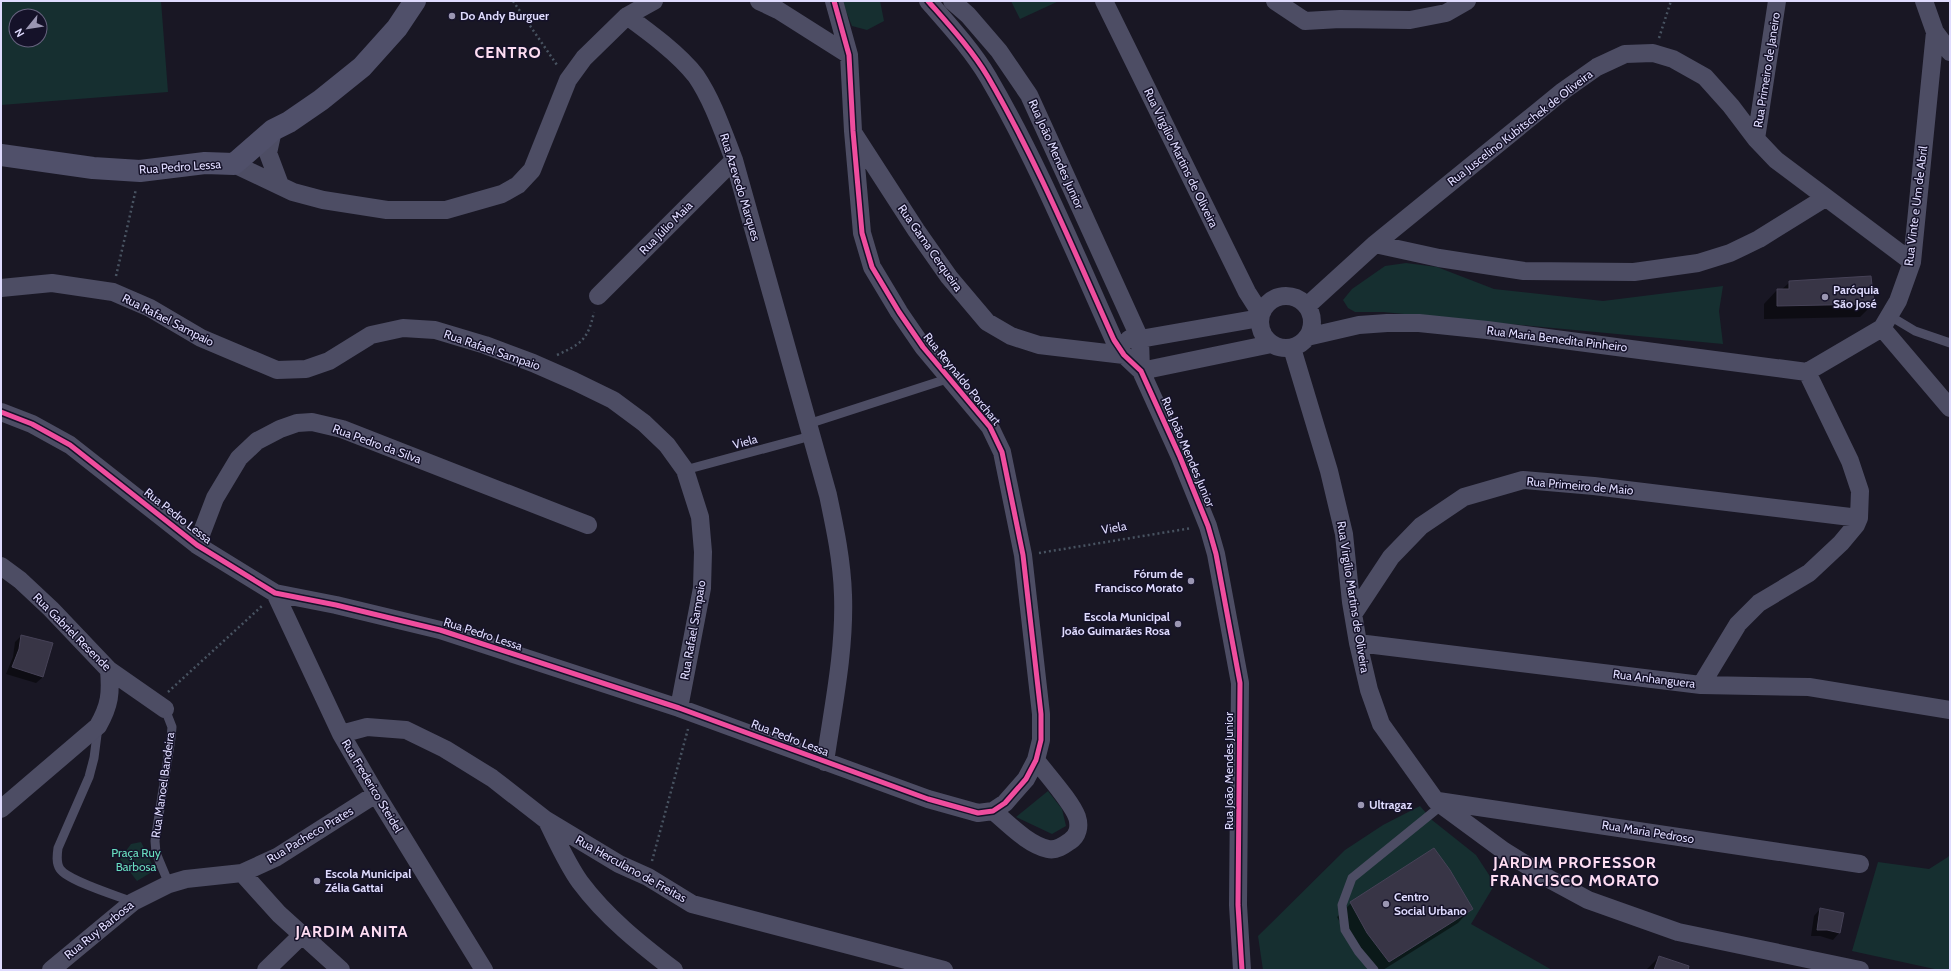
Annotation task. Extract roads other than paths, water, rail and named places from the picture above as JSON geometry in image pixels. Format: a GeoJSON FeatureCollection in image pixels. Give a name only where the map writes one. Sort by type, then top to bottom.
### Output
{"type":"FeatureCollection","features":[{"type":"Feature","properties":{"kind":"main road","name":"Rua Pedro Lessa"},"geometry":{"type":"LineString","coordinates":[[1,155],[93,168],[140,171],[205,163],[234,164],[273,130],[289,122],[321,100],[362,68],[397,28],[415,1]]}},
{"type":"Feature","properties":{"kind":"street"},"geometry":{"type":"LineString","coordinates":[[234,164],[293,192],[323,200],[387,210],[446,210],[502,194],[518,185],[532,170],[568,80],[584,58],[627,16],[654,1]]}},
{"type":"Feature","properties":{"kind":"street"},"geometry":{"type":"LineString","coordinates":[[759,1],[778,10],[849,55]]}},
{"type":"Feature","properties":{"kind":"street","name":"Rua Reynaldo Porchart"},"geometry":{"type":"LineString","coordinates":[[834,1],[849,55],[852,131],[862,233],[872,267],[899,312],[923,347],[990,427],[1002,452],[1023,555],[1041,714],[1041,740],[1036,760],[1026,779],[1005,803],[993,811]]}},
{"type":"Feature","properties":{"kind":"street","name":"Rua João Mendes Junior"},"geometry":{"type":"LineString","coordinates":[[928,1],[951,27],[987,76],[1032,158],[1114,340],[1124,355],[1140,371],[1180,457],[1208,526],[1216,554],[1240,683],[1238,905],[1242,970]]}},
{"type":"Feature","properties":{"kind":"street","name":"Rua João Mendes Junior"},"geometry":{"type":"LineString","coordinates":[[952,1],[968,15],[999,51],[1030,96],[1140,339],[1140,371]]}},
{"type":"Feature","properties":{"kind":"street","name":"Rua Virgílio Martins de Oliveira"},"geometry":{"type":"LineString","coordinates":[[1104,1],[1260,316]]}},
{"type":"Feature","properties":{"kind":"street"},"geometry":{"type":"LineString","coordinates":[[1275,1],[1305,21],[1340,19],[1410,20],[1446,13],[1467,1]]}},
{"type":"Feature","properties":{"kind":"street","name":"Rua Primeiro de Janeiro"},"geometry":{"type":"LineString","coordinates":[[1756,139],[1777,1]]}},
{"type":"Feature","properties":{"kind":"street"},"geometry":{"type":"LineString","coordinates":[[1924,1],[1935,32],[1950,52]]}},
{"type":"Feature","properties":{"kind":"street","name":"Rua Azevedo Marques"},"geometry":{"type":"LineString","coordinates":[[627,16],[658,39],[695,76],[710,102],[734,160],[828,495],[837,535],[843,595],[841,660],[824,762]]}},
{"type":"Feature","properties":{"kind":"street","name":"Rua Vinte e Um de Abril"},"geometry":{"type":"LineString","coordinates":[[1886,322],[1912,262],[1935,32]]}},
{"type":"Feature","properties":{"kind":"street","name":"Rua Juscelino Kubitschek de Oliveira"},"geometry":{"type":"LineString","coordinates":[[1307,306],[1375,244],[1563,91],[1597,66],[1625,54],[1654,53],[1673,59],[1705,77],[1731,106],[1756,139],[1776,160],[1912,262]]}},
{"type":"Feature","properties":{"kind":"street"},"geometry":{"type":"LineString","coordinates":[[273,130],[268,153],[280,185]]}},
{"type":"Feature","properties":{"kind":"street","name":"Rua Gama Cerqueira"},"geometry":{"type":"LineString","coordinates":[[852,131],[916,230],[949,277],[987,322],[1011,336],[1039,345],[1124,355]]}},
{"type":"Feature","properties":{"kind":"street","name":"Rua Júlio Maia"},"geometry":{"type":"LineString","coordinates":[[598,296],[734,160]]}},
{"type":"Feature","properties":{"kind":"street"},"geometry":{"type":"LineString","coordinates":[[1375,244],[1439,258],[1524,270],[1634,272],[1698,263],[1730,253],[1759,239],[1825,198]]}},
{"type":"Feature","properties":{"kind":"street","name":"Rua Rafael Sampaio"},"geometry":{"type":"LineString","coordinates":[[1,288],[52,283],[113,292],[150,308],[201,338],[277,370],[306,369],[329,361],[371,335],[403,328],[435,330],[485,345],[533,363],[574,380],[613,400],[644,423],[667,445],[685,470],[700,517],[703,552],[703,581],[686,710]]}},
{"type":"Feature","properties":{"kind":"street"},"geometry":{"type":"LineString","coordinates":[[1285,295],[1300,300],[1307,306],[1311,313],[1311,330],[1300,344],[1292,348],[1283,348],[1271,344],[1262,334],[1260,316],[1270,301],[1285,295]]}},
{"type":"Feature","properties":{"kind":"street"},"geometry":{"type":"LineString","coordinates":[[1114,340],[1140,339],[1260,316]]}},
{"type":"Feature","properties":{"kind":"street","name":"Rua Maria Benedita Pinheiro"},"geometry":{"type":"LineString","coordinates":[[1307,337],[1359,325],[1386,322],[1419,323],[1487,330],[1807,372]]}},
{"type":"Feature","properties":{"kind":"street"},"geometry":{"type":"LineString","coordinates":[[1701,685],[1738,624],[1759,602],[1810,573],[1841,543],[1856,525],[1859,518],[1860,491],[1850,462],[1807,372],[1886,322],[1950,408]]}},
{"type":"Feature","properties":{"kind":"street"},"geometry":{"type":"LineString","coordinates":[[1140,371],[1271,344]]}},
{"type":"Feature","properties":{"kind":"street","name":"Rua Virgílio Martins de Oliveira"},"geometry":{"type":"LineString","coordinates":[[1292,348],[1329,470],[1344,534],[1351,602],[1358,643],[1369,690],[1381,724],[1439,803],[1516,858],[1570,890],[1608,908],[1678,932],[1860,970]]}},
{"type":"Feature","properties":{"kind":"street","name":"Rua Pedro Lessa"},"geometry":{"type":"LineString","coordinates":[[1,412],[32,424],[70,445],[197,545],[275,593],[336,605],[440,630],[686,710],[928,799],[978,813],[993,811]]}},
{"type":"Feature","properties":{"kind":"street","name":"Rua Pedro da Silva"},"geometry":{"type":"LineString","coordinates":[[197,545],[215,498],[239,458],[257,441],[280,429],[297,423],[312,422],[342,429],[588,525]]}},
{"type":"Feature","properties":{"kind":"street","name":"Rua Primeiro de Maio"},"geometry":{"type":"LineString","coordinates":[[1354,613],[1391,557],[1421,526],[1464,497],[1523,480],[1594,486],[1859,518]]}},
{"type":"Feature","properties":{"kind":"street","name":"Rua Gabriel Resende"},"geometry":{"type":"LineString","coordinates":[[1,566],[20,580],[51,609],[109,670],[161,706]]}},
{"type":"Feature","properties":{"kind":"street","name":"Rua Frederico Steidel"},"geometry":{"type":"LineString","coordinates":[[275,593],[341,734],[484,970]]}},
{"type":"Feature","properties":{"kind":"street","name":"Rua Anhanguera"},"geometry":{"type":"LineString","coordinates":[[1358,643],[1701,685],[1809,687],[1950,710]]}},
{"type":"Feature","properties":{"kind":"street"},"geometry":{"type":"LineString","coordinates":[[1,809],[98,726],[107,711],[111,691],[109,670]]}},
{"type":"Feature","properties":{"kind":"street","name":"Rua Herculano de Freitas"},"geometry":{"type":"LineString","coordinates":[[341,734],[367,728],[406,730],[445,749],[492,778],[546,820],[619,864],[648,876],[692,904],[944,970]]}},
{"type":"Feature","properties":{"kind":"street"},"geometry":{"type":"LineString","coordinates":[[993,811],[1032,843],[1049,849],[1060,848],[1074,839],[1079,828],[1076,816],[1068,802],[1036,760]]}},
{"type":"Feature","properties":{"kind":"street","name":"Rua Pacheco Prates"},"geometry":{"type":"LineString","coordinates":[[242,873],[277,857],[376,794]]}},
{"type":"Feature","properties":{"kind":"street","name":"Rua Maria Pedroso"},"geometry":{"type":"LineString","coordinates":[[1439,803],[1860,864]]}},
{"type":"Feature","properties":{"kind":"street"},"geometry":{"type":"LineString","coordinates":[[546,820],[580,881],[606,913],[635,940],[674,970]]}},
{"type":"Feature","properties":{"kind":"street"},"geometry":{"type":"LineString","coordinates":[[242,873],[279,914],[341,970]]}},
{"type":"Feature","properties":{"kind":"street","name":"Rua Ruy Barbosa"},"geometry":{"type":"LineString","coordinates":[[51,970],[133,902],[169,884],[186,879],[242,873]]}},
{"type":"Feature","properties":{"kind":"street"},"geometry":{"type":"LineString","coordinates":[[266,970],[302,935]]}},
{"type":"Feature","properties":{"kind":"lane"},"geometry":{"type":"LineString","coordinates":[[1886,322],[1950,343]]}},
{"type":"Feature","properties":{"kind":"lane","name":"Viela"},"geometry":{"type":"LineString","coordinates":[[685,470],[810,430],[950,378]]}},
{"type":"Feature","properties":{"kind":"lane","name":"Rua Manoel Bandeira"},"geometry":{"type":"LineString","coordinates":[[161,706],[172,727],[155,841],[156,854],[169,884]]}},
{"type":"Feature","properties":{"kind":"lane"},"geometry":{"type":"LineString","coordinates":[[98,726],[94,758],[89,777],[58,848],[57,861],[60,870],[70,878],[133,902]]}},
{"type":"Feature","properties":{"kind":"lane"},"geometry":{"type":"LineString","coordinates":[[1374,970],[1358,951],[1345,930],[1342,905],[1352,878],[1439,803]]}},
{"type":"Feature","properties":{"kind":"place","name":"Do Andy Burguer"},"geometry":{"type":"Point","coordinates":[452,16]}},
{"type":"Feature","properties":{"kind":"place","name":"Paróquia São José"},"geometry":{"type":"Point","coordinates":[1825,297]}},
{"type":"Feature","properties":{"kind":"place","name":"Fórum de Francisco Morato"},"geometry":{"type":"Point","coordinates":[1191,581]}},
{"type":"Feature","properties":{"kind":"place","name":"Escola Municipal João Guimarães Rosa"},"geometry":{"type":"Point","coordinates":[1178,624]}},
{"type":"Feature","properties":{"kind":"place","name":"Ultragaz"},"geometry":{"type":"Point","coordinates":[1361,805]}},
{"type":"Feature","properties":{"kind":"place","name":"Escola Municipal Zélia Gattai"},"geometry":{"type":"Point","coordinates":[317,881]}},
{"type":"Feature","properties":{"kind":"place","name":"Centro Social Urbano"},"geometry":{"type":"Point","coordinates":[1386,904]}},
{"type":"Feature","properties":{"kind":"district","name":"CENTRO"},"geometry":{"type":"Point","coordinates":[508,52]}},
{"type":"Feature","properties":{"kind":"district","name":"JARDIM PROFESSOR FRANCISCO MORATO"},"geometry":{"type":"Point","coordinates":[1575,871]}},
{"type":"Feature","properties":{"kind":"district","name":"JARDIM ANITA"},"geometry":{"type":"Point","coordinates":[352,931]}},
{"type":"Feature","properties":{"kind":"park label","name":"Praça Ruy Barbosa"},"geometry":{"type":"Point","coordinates":[136,860]}}]}
